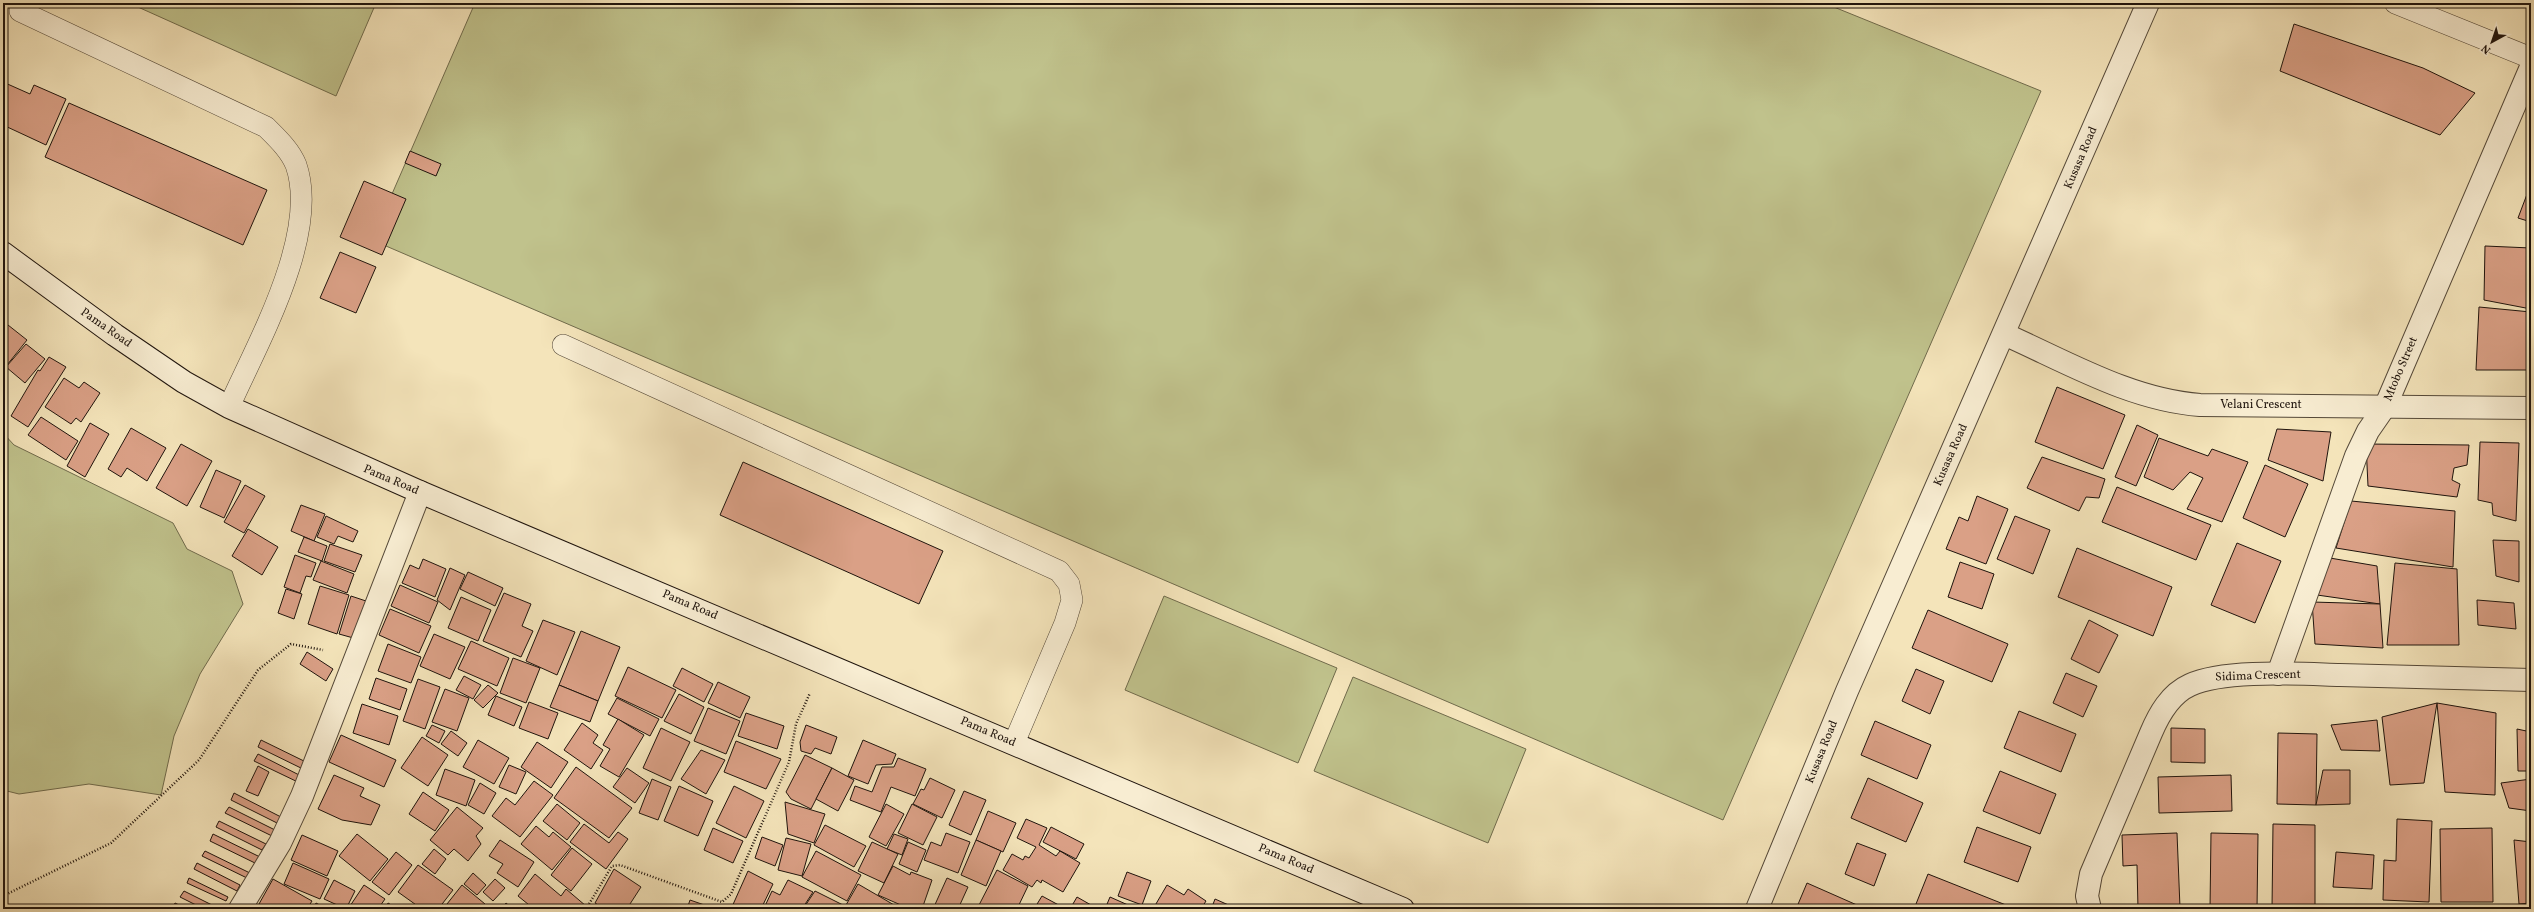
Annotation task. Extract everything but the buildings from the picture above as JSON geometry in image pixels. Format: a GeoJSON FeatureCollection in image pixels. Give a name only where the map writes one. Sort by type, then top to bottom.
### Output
{"type":"FeatureCollection","features":[{"type":"Feature","properties":{"kind":"street","name":"Kusasa Road"},"geometry":{"type":"LineString","coordinates":[[1757,909],[1847,691],[2148,3]]}},
{"type":"Feature","properties":{"kind":"street","name":"Mtobo Street"},"geometry":{"type":"LineString","coordinates":[[2278,674],[2356,456],[2368,430],[2386,405],[2531,67]]}},
{"type":"Feature","properties":{"kind":"street","name":"Pama Road"},"geometry":{"type":"LineString","coordinates":[[3,253],[184,382],[229,407],[420,492],[824,662],[1403,909]]}},
{"type":"Feature","properties":{"kind":"street","name":"Velani Crescent"},"geometry":{"type":"LineString","coordinates":[[2004,334],[2138,393],[2172,403],[2264,406],[2386,405],[2531,408]]}},
{"type":"Feature","properties":{"kind":"street"},"geometry":{"type":"LineString","coordinates":[[240,909],[280,843],[302,796],[420,492]]}},
{"type":"Feature","properties":{"kind":"street","name":"Sidima Crescent"},"geometry":{"type":"LineString","coordinates":[[2090,909],[2086,896],[2091,874],[2160,712],[2172,698],[2188,685],[2206,678],[2278,674],[2531,680]]}},
{"type":"Feature","properties":{"kind":"lane"},"geometry":{"type":"LineString","coordinates":[[2395,3],[2531,58]]}},
{"type":"Feature","properties":{"kind":"lane"},"geometry":{"type":"LineString","coordinates":[[20,11],[266,127],[284,146],[296,165],[300,196],[298,235],[291,262],[229,407]]}},
{"type":"Feature","properties":{"kind":"lane"},"geometry":{"type":"LineString","coordinates":[[563,345],[1059,571],[1069,584],[1072,600],[1065,622],[1014,743]]}},
{"type":"Feature","properties":{"kind":"path"},"geometry":{"type":"LineString","coordinates":[[3,896],[111,843],[199,760],[258,670],[291,644],[357,656]]}},
{"type":"Feature","properties":{"kind":"path"},"geometry":{"type":"LineString","coordinates":[[586,909],[612,866],[620,865],[681,889],[722,902],[731,894],[746,863],[770,802],[789,762],[796,724],[824,662]]}},
{"type":"Feature","properties":{"kind":"green space"},"geometry":{"type":"Polygon","coordinates":[[[129,3],[376,3],[336,96],[129,3]]]}},
{"type":"Feature","properties":{"kind":"green space"},"geometry":{"type":"Polygon","coordinates":[[[475,3],[1824,3],[2041,91],[1723,820],[372,240],[475,3]]]}},
{"type":"Feature","properties":{"kind":"green space"},"geometry":{"type":"Polygon","coordinates":[[[3,433],[14,445],[173,523],[187,549],[232,571],[243,604],[200,674],[174,736],[161,795],[89,784],[19,794],[3,790],[3,433]]]}},
{"type":"Feature","properties":{"kind":"green space"},"geometry":{"type":"Polygon","coordinates":[[[1164,596],[1337,668],[1298,763],[1125,690],[1164,596]]]}},
{"type":"Feature","properties":{"kind":"green space"},"geometry":{"type":"Polygon","coordinates":[[[1353,677],[1526,749],[1488,843],[1314,771],[1353,677]]]}}]}
